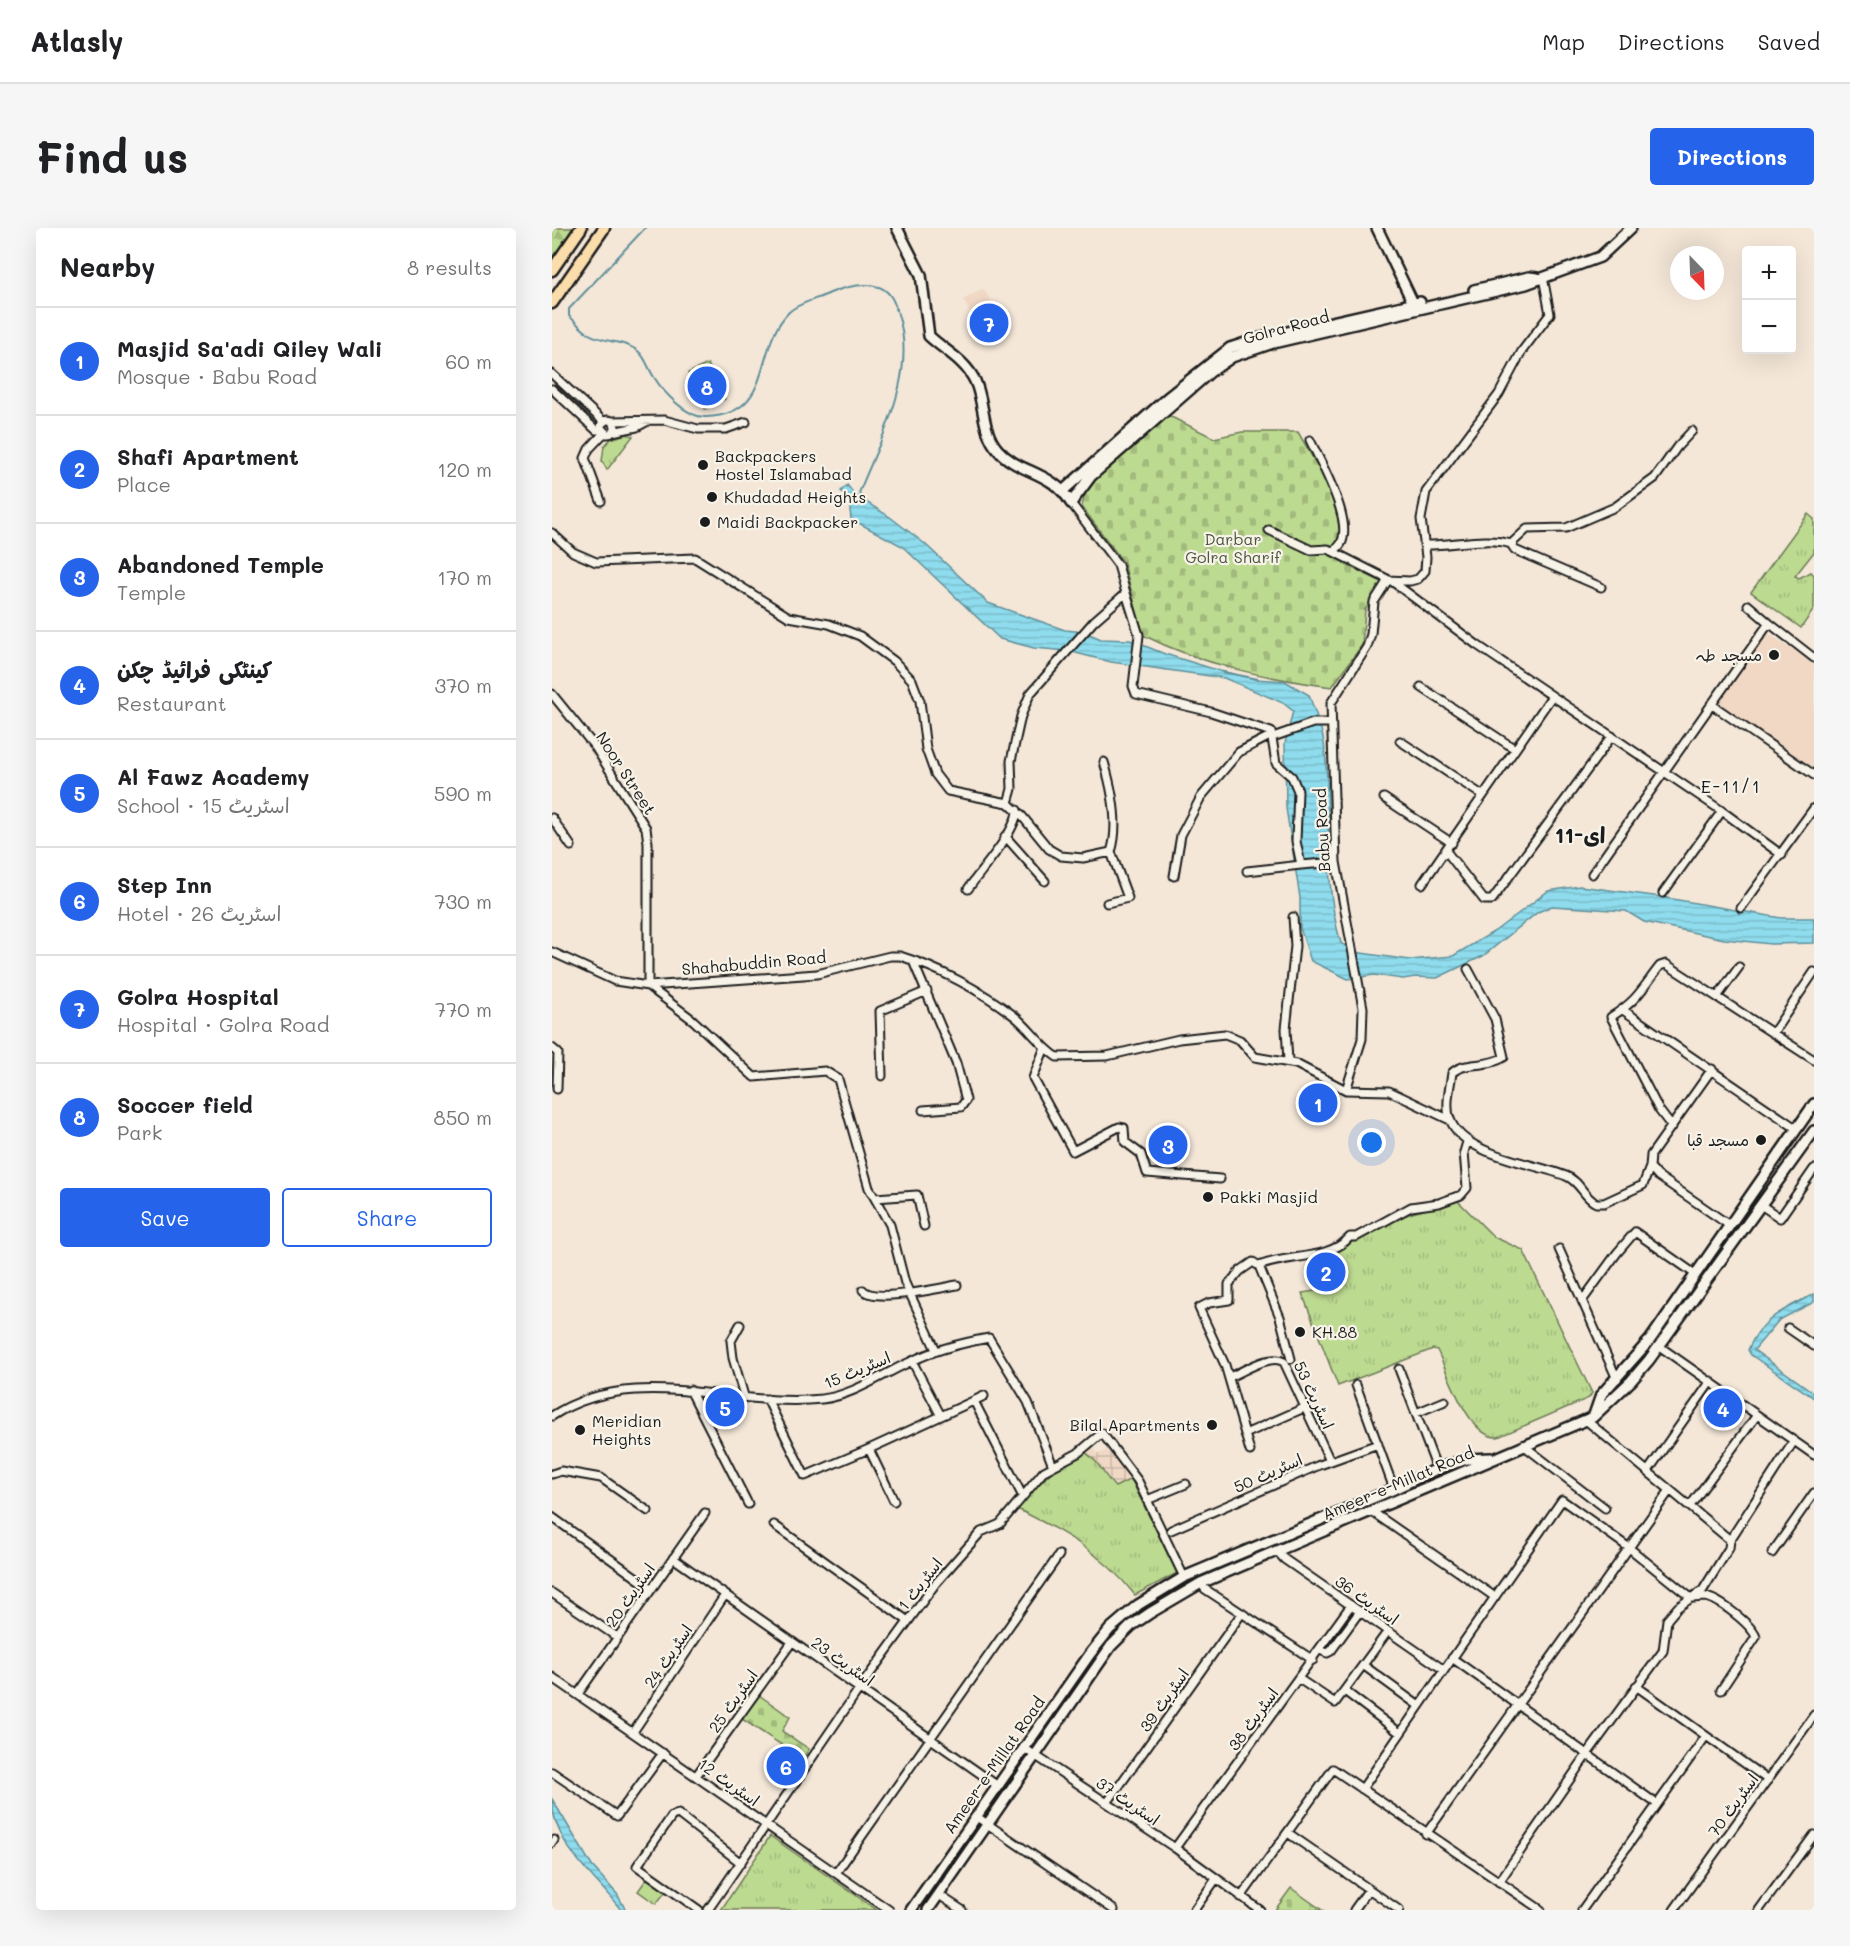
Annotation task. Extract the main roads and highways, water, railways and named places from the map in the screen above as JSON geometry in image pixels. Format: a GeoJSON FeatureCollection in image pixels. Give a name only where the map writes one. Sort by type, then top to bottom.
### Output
{"type":"FeatureCollection","features":[{"type":"Feature","properties":{"kind":"main road"},"geometry":{"type":"LineString","coordinates":[[552,270],[581,228]]}},
{"type":"Feature","properties":{"kind":"main road"},"geometry":{"type":"LineString","coordinates":[[553,301],[604,228]]}},
{"type":"Feature","properties":{"kind":"main road"},"geometry":{"type":"LineString","coordinates":[[897,228],[921,275],[930,336],[959,358],[975,382],[991,442],[1007,459],[1052,480],[1064,490]]}},
{"type":"Feature","properties":{"kind":"main road"},"geometry":{"type":"LineString","coordinates":[[1377,228],[1415,307]]}},
{"type":"Feature","properties":{"kind":"main road","name":"Golra Road"},"geometry":{"type":"LineString","coordinates":[[1415,307],[1261,338],[1230,348],[1176,391],[1064,490],[1071,503],[1080,488],[1108,461],[1168,407],[1232,357],[1272,343],[1415,307],[1529,277],[1540,278],[1600,257],[1631,228]]}},
{"type":"Feature","properties":{"kind":"main road"},"geometry":{"type":"LineString","coordinates":[[1590,1419],[1601,1395],[1650,1340],[1814,1104]]}},
{"type":"Feature","properties":{"kind":"main road"},"geometry":{"type":"LineString","coordinates":[[1494,1458],[1590,1419],[1631,1381],[1659,1346],[1814,1131]]}},
{"type":"Feature","properties":{"kind":"main road"},"geometry":{"type":"LineString","coordinates":[[1750,1197],[1761,1205]]}},
{"type":"Feature","properties":{"kind":"main road"},"geometry":{"type":"LineString","coordinates":[[1650,1340],[1659,1346]]}},
{"type":"Feature","properties":{"kind":"main road","name":"Ameer-e-Millat Road"},"geometry":{"type":"LineString","coordinates":[[912,1910],[1105,1635],[1138,1605],[1184,1576],[1437,1469],[1467,1459],[1494,1458]]}},
{"type":"Feature","properties":{"kind":"main road","name":"Ameer-e-Millat Road"},"geometry":{"type":"LineString","coordinates":[[928,1910],[1111,1646],[1122,1634],[1150,1613],[1201,1583],[1494,1458]]}},
{"type":"Feature","properties":{"kind":"main road"},"geometry":{"type":"LineString","coordinates":[[1272,1538],[1277,1551]]}},
{"type":"Feature","properties":{"kind":"water"},"geometry":{"type":"Polygon","coordinates":[[[847,485],[855,495],[890,517],[925,544],[988,603],[1065,630],[1085,632],[1101,639],[1130,640],[1165,654],[1220,671],[1255,679],[1285,681],[1309,695],[1324,743],[1328,793],[1329,869],[1335,919],[1341,943],[1354,952],[1410,960],[1453,956],[1495,931],[1548,891],[1580,886],[1661,897],[1781,918],[1814,918],[1814,943],[1771,944],[1724,939],[1644,922],[1626,911],[1552,906],[1538,912],[1483,956],[1437,978],[1403,979],[1374,975],[1348,979],[1311,961],[1300,928],[1300,898],[1286,808],[1285,743],[1293,711],[1283,703],[1224,678],[1111,662],[1068,651],[1034,648],[1000,639],[902,546],[851,519],[849,500],[841,491],[847,485]]]}},
{"type":"Feature","properties":{"kind":"water"},"geometry":{"type":"Polygon","coordinates":[[[1814,1294],[1814,1302],[1779,1320],[1754,1350],[1814,1393],[1814,1398],[1751,1355],[1748,1350],[1753,1339],[1767,1322],[1814,1294]]]}},
{"type":"Feature","properties":{"kind":"water"},"geometry":{"type":"Polygon","coordinates":[[[552,1799],[592,1866],[617,1894],[626,1910],[621,1910],[567,1845],[559,1831],[552,1799]]]}},
{"type":"Feature","properties":{"kind":"waterway"},"geometry":{"type":"LineString","coordinates":[[645,228],[569,309],[569,316],[589,334],[635,349],[642,355],[654,377],[669,397],[684,409],[699,416],[728,413],[743,405],[753,392],[760,377],[778,327],[793,309],[854,286],[879,287],[889,294],[896,307],[903,334],[903,357],[894,404],[859,493],[865,502]]}},
{"type":"Feature","properties":{"kind":"waterway"},"geometry":{"type":"LineString","coordinates":[[1223,672],[1258,679]]}},
{"type":"Feature","properties":{"kind":"place","name":"Golra Hospital"},"geometry":{"type":"Point","coordinates":[989,323]}},
{"type":"Feature","properties":{"kind":"place","name":"Soccer field"},"geometry":{"type":"Point","coordinates":[707,386]}},
{"type":"Feature","properties":{"kind":"place","name":"Backpackers Hostel Islamabad"},"geometry":{"type":"Point","coordinates":[703,465]}},
{"type":"Feature","properties":{"kind":"place","name":"Khudadad Heights"},"geometry":{"type":"Point","coordinates":[712,497]}},
{"type":"Feature","properties":{"kind":"place","name":"Maidi Backpacker"},"geometry":{"type":"Point","coordinates":[705,522]}},
{"type":"Feature","properties":{"kind":"place","name":"مسجد طہ"},"geometry":{"type":"Point","coordinates":[1774,655]}},
{"type":"Feature","properties":{"kind":"place","name":"Masjid Sa'adi Qiley Wali"},"geometry":{"type":"Point","coordinates":[1318,1103]}},
{"type":"Feature","properties":{"kind":"place","name":"مسجد قبا"},"geometry":{"type":"Point","coordinates":[1761,1140]}},
{"type":"Feature","properties":{"kind":"place","name":"Abandoned Temple"},"geometry":{"type":"Point","coordinates":[1168,1145]}},
{"type":"Feature","properties":{"kind":"place","name":"Pakki Masjid"},"geometry":{"type":"Point","coordinates":[1208,1197]}},
{"type":"Feature","properties":{"kind":"place","name":"Shafi Apartment"},"geometry":{"type":"Point","coordinates":[1326,1272]}},
{"type":"Feature","properties":{"kind":"place","name":"KH.88"},"geometry":{"type":"Point","coordinates":[1300,1332]}},
{"type":"Feature","properties":{"kind":"place","name":"Al Fawz Academy"},"geometry":{"type":"Point","coordinates":[725,1407]}},
{"type":"Feature","properties":{"kind":"place","name":"کینٹکی فرائیڈ چکن"},"geometry":{"type":"Point","coordinates":[1723,1408]}},
{"type":"Feature","properties":{"kind":"place","name":"Bilal Apartments"},"geometry":{"type":"Point","coordinates":[1212,1425]}},
{"type":"Feature","properties":{"kind":"place","name":"Meridian Heights"},"geometry":{"type":"Point","coordinates":[580,1430]}},
{"type":"Feature","properties":{"kind":"place","name":"Step Inn"},"geometry":{"type":"Point","coordinates":[786,1766]}},
{"type":"Feature","properties":{"kind":"district","name":"E-11/1"},"geometry":{"type":"Point","coordinates":[1731,787]}},
{"type":"Feature","properties":{"kind":"district","name":"ای-11"},"geometry":{"type":"Point","coordinates":[1580,835]}},
{"type":"Feature","properties":{"kind":"park label","name":"Darbar Golra Sharif"},"geometry":{"type":"Point","coordinates":[1233,548]}}]}
